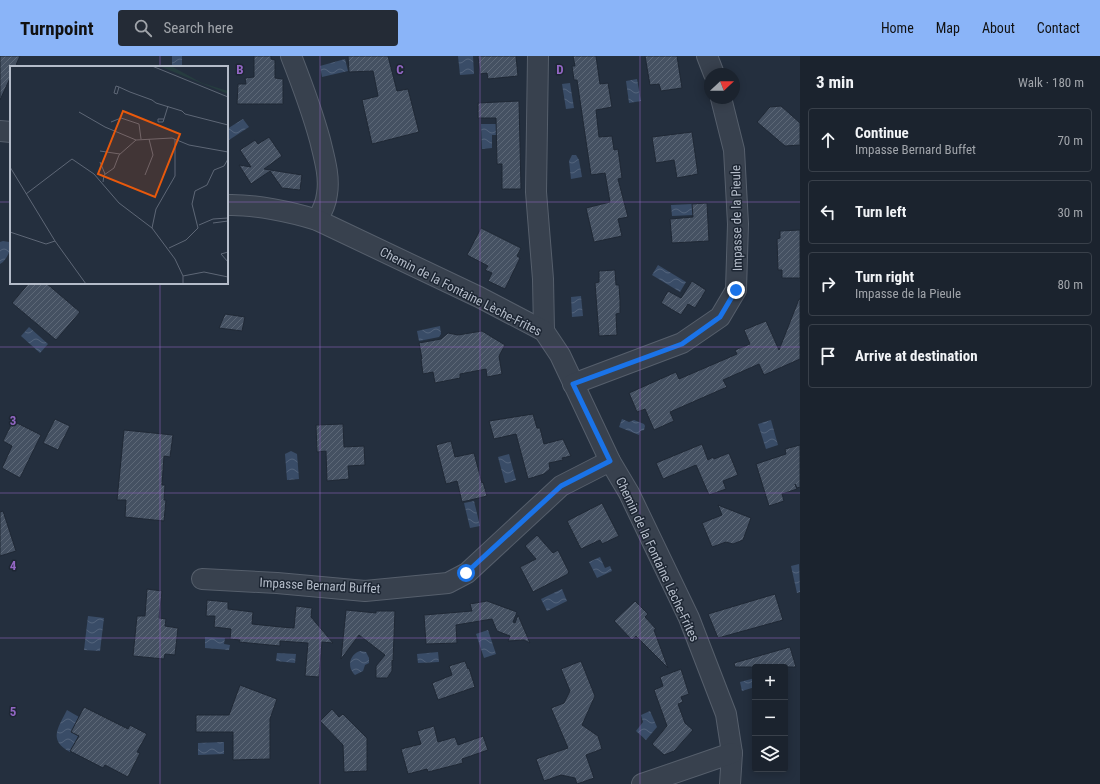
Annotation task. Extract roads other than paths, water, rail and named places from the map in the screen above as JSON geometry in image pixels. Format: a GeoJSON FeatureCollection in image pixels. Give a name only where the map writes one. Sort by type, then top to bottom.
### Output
{"type":"FeatureCollection","features":[{"type":"Feature","properties":{"kind":"street"},"geometry":{"type":"LineString","coordinates":[[291,56],[302,84],[326,164],[328,194],[317,220]]}},
{"type":"Feature","properties":{"kind":"street"},"geometry":{"type":"LineString","coordinates":[[538,56],[536,192],[543,279],[544,331]]}},
{"type":"Feature","properties":{"kind":"street"},"geometry":{"type":"LineString","coordinates":[[707,56],[712,68]]}},
{"type":"Feature","properties":{"kind":"street","name":"Impasse de la Pieule"},"geometry":{"type":"LineString","coordinates":[[573,384],[682,344],[720,317],[736,290],[738,224],[734,150],[722,104]]}},
{"type":"Feature","properties":{"kind":"street","name":"Chemin de la Fontaine Lèche-Frites"},"geometry":{"type":"LineString","coordinates":[[228,205],[239,205],[301,214],[317,220],[472,294],[544,331],[560,355],[610,461],[629,493],[688,618],[726,714],[732,753],[730,784]]}},
{"type":"Feature","properties":{"kind":"street","name":"Impasse Bernard Buffet"},"geometry":{"type":"LineString","coordinates":[[202,579],[365,590],[448,583],[466,573],[561,486],[610,461]]}},
{"type":"Feature","properties":{"kind":"street"},"geometry":{"type":"LineString","coordinates":[[642,784],[732,753]]}},
{"type":"Feature","properties":{"kind":"water"},"geometry":{"type":"Polygon","coordinates":[[[172,56],[182,56],[182,66],[172,66],[172,56]]]}},
{"type":"Feature","properties":{"kind":"water"},"geometry":{"type":"Polygon","coordinates":[[[458,56],[473,56],[474,74],[460,75],[458,56]]]}},
{"type":"Feature","properties":{"kind":"water"},"geometry":{"type":"Polygon","coordinates":[[[345,59],[348,71],[322,77],[320,66],[345,59]]]}},
{"type":"Feature","properties":{"kind":"water"},"geometry":{"type":"Polygon","coordinates":[[[637,79],[641,101],[629,103],[626,81],[637,79]]]}},
{"type":"Feature","properties":{"kind":"water"},"geometry":{"type":"Polygon","coordinates":[[[570,83],[574,108],[566,109],[562,84],[570,83]]]}},
{"type":"Feature","properties":{"kind":"water"},"geometry":{"type":"Polygon","coordinates":[[[243,119],[249,127],[229,140],[228,128],[243,119]]]}},
{"type":"Feature","properties":{"kind":"water"},"geometry":{"type":"Polygon","coordinates":[[[481,124],[497,124],[497,135],[492,135],[492,148],[482,149],[481,124]]]}},
{"type":"Feature","properties":{"kind":"water"},"geometry":{"type":"Polygon","coordinates":[[[572,155],[576,155],[579,160],[582,177],[571,179],[569,161],[572,155]]]}},
{"type":"Feature","properties":{"kind":"water"},"geometry":{"type":"Polygon","coordinates":[[[692,204],[693,215],[672,216],[671,205],[692,204]]]}},
{"type":"Feature","properties":{"kind":"water"},"geometry":{"type":"Polygon","coordinates":[[[0,242],[9,242],[10,249],[6,259],[0,264],[0,242]]]}},
{"type":"Feature","properties":{"kind":"water"},"geometry":{"type":"Polygon","coordinates":[[[658,265],[686,282],[680,292],[652,275],[658,265]]]}},
{"type":"Feature","properties":{"kind":"water"},"geometry":{"type":"Polygon","coordinates":[[[581,296],[583,316],[572,317],[571,297],[581,296]]]}},
{"type":"Feature","properties":{"kind":"water"},"geometry":{"type":"Polygon","coordinates":[[[440,326],[441,334],[439,337],[419,341],[417,331],[440,326]]]}},
{"type":"Feature","properties":{"kind":"water"},"geometry":{"type":"Polygon","coordinates":[[[29,327],[48,344],[40,353],[21,336],[29,327]]]}},
{"type":"Feature","properties":{"kind":"water"},"geometry":{"type":"Polygon","coordinates":[[[622,419],[629,422],[634,420],[644,424],[644,430],[640,431],[639,435],[619,427],[622,419]]]}},
{"type":"Feature","properties":{"kind":"water"},"geometry":{"type":"Polygon","coordinates":[[[771,420],[778,445],[766,449],[758,424],[771,420]]]}},
{"type":"Feature","properties":{"kind":"water"},"geometry":{"type":"Polygon","coordinates":[[[291,451],[297,454],[299,479],[287,480],[285,454],[291,451]]]}},
{"type":"Feature","properties":{"kind":"water"},"geometry":{"type":"Polygon","coordinates":[[[509,454],[516,480],[505,483],[498,457],[509,454]]]}},
{"type":"Feature","properties":{"kind":"water"},"geometry":{"type":"Polygon","coordinates":[[[474,501],[480,526],[470,528],[464,503],[474,501]]]}},
{"type":"Feature","properties":{"kind":"water"},"geometry":{"type":"Polygon","coordinates":[[[600,557],[605,568],[610,566],[612,571],[597,578],[589,562],[600,557]]]}},
{"type":"Feature","properties":{"kind":"water"},"geometry":{"type":"Polygon","coordinates":[[[799,564],[800,592],[797,593],[791,566],[799,564]]]}},
{"type":"Feature","properties":{"kind":"water"},"geometry":{"type":"Polygon","coordinates":[[[562,589],[567,601],[547,611],[541,599],[562,589]]]}},
{"type":"Feature","properties":{"kind":"water"},"geometry":{"type":"Polygon","coordinates":[[[88,616],[104,618],[100,651],[84,650],[88,616]]]}},
{"type":"Feature","properties":{"kind":"water"},"geometry":{"type":"Polygon","coordinates":[[[488,630],[496,654],[484,658],[476,634],[488,630]]]}},
{"type":"Feature","properties":{"kind":"water"},"geometry":{"type":"Polygon","coordinates":[[[205,637],[225,638],[224,644],[230,645],[229,650],[205,648],[205,637]]]}},
{"type":"Feature","properties":{"kind":"water"},"geometry":{"type":"Polygon","coordinates":[[[360,651],[366,652],[369,658],[369,663],[365,665],[363,671],[355,675],[352,672],[350,662],[353,655],[360,651]]]}},
{"type":"Feature","properties":{"kind":"water"},"geometry":{"type":"Polygon","coordinates":[[[438,652],[439,662],[418,663],[417,654],[438,652]]]}},
{"type":"Feature","properties":{"kind":"water"},"geometry":{"type":"Polygon","coordinates":[[[277,653],[296,654],[295,663],[276,661],[277,653]]]}},
{"type":"Feature","properties":{"kind":"water"},"geometry":{"type":"Polygon","coordinates":[[[752,679],[752,688],[742,691],[740,682],[752,679]]]}},
{"type":"Feature","properties":{"kind":"water"},"geometry":{"type":"Polygon","coordinates":[[[67,710],[79,717],[71,732],[78,736],[70,752],[59,743],[57,738],[58,728],[67,710]]]}},
{"type":"Feature","properties":{"kind":"water"},"geometry":{"type":"Polygon","coordinates":[[[650,711],[657,727],[646,740],[636,731],[643,722],[641,715],[650,711]]]}},
{"type":"Feature","properties":{"kind":"water"},"geometry":{"type":"Polygon","coordinates":[[[224,742],[224,754],[198,755],[198,743],[224,742]]]}}]}
